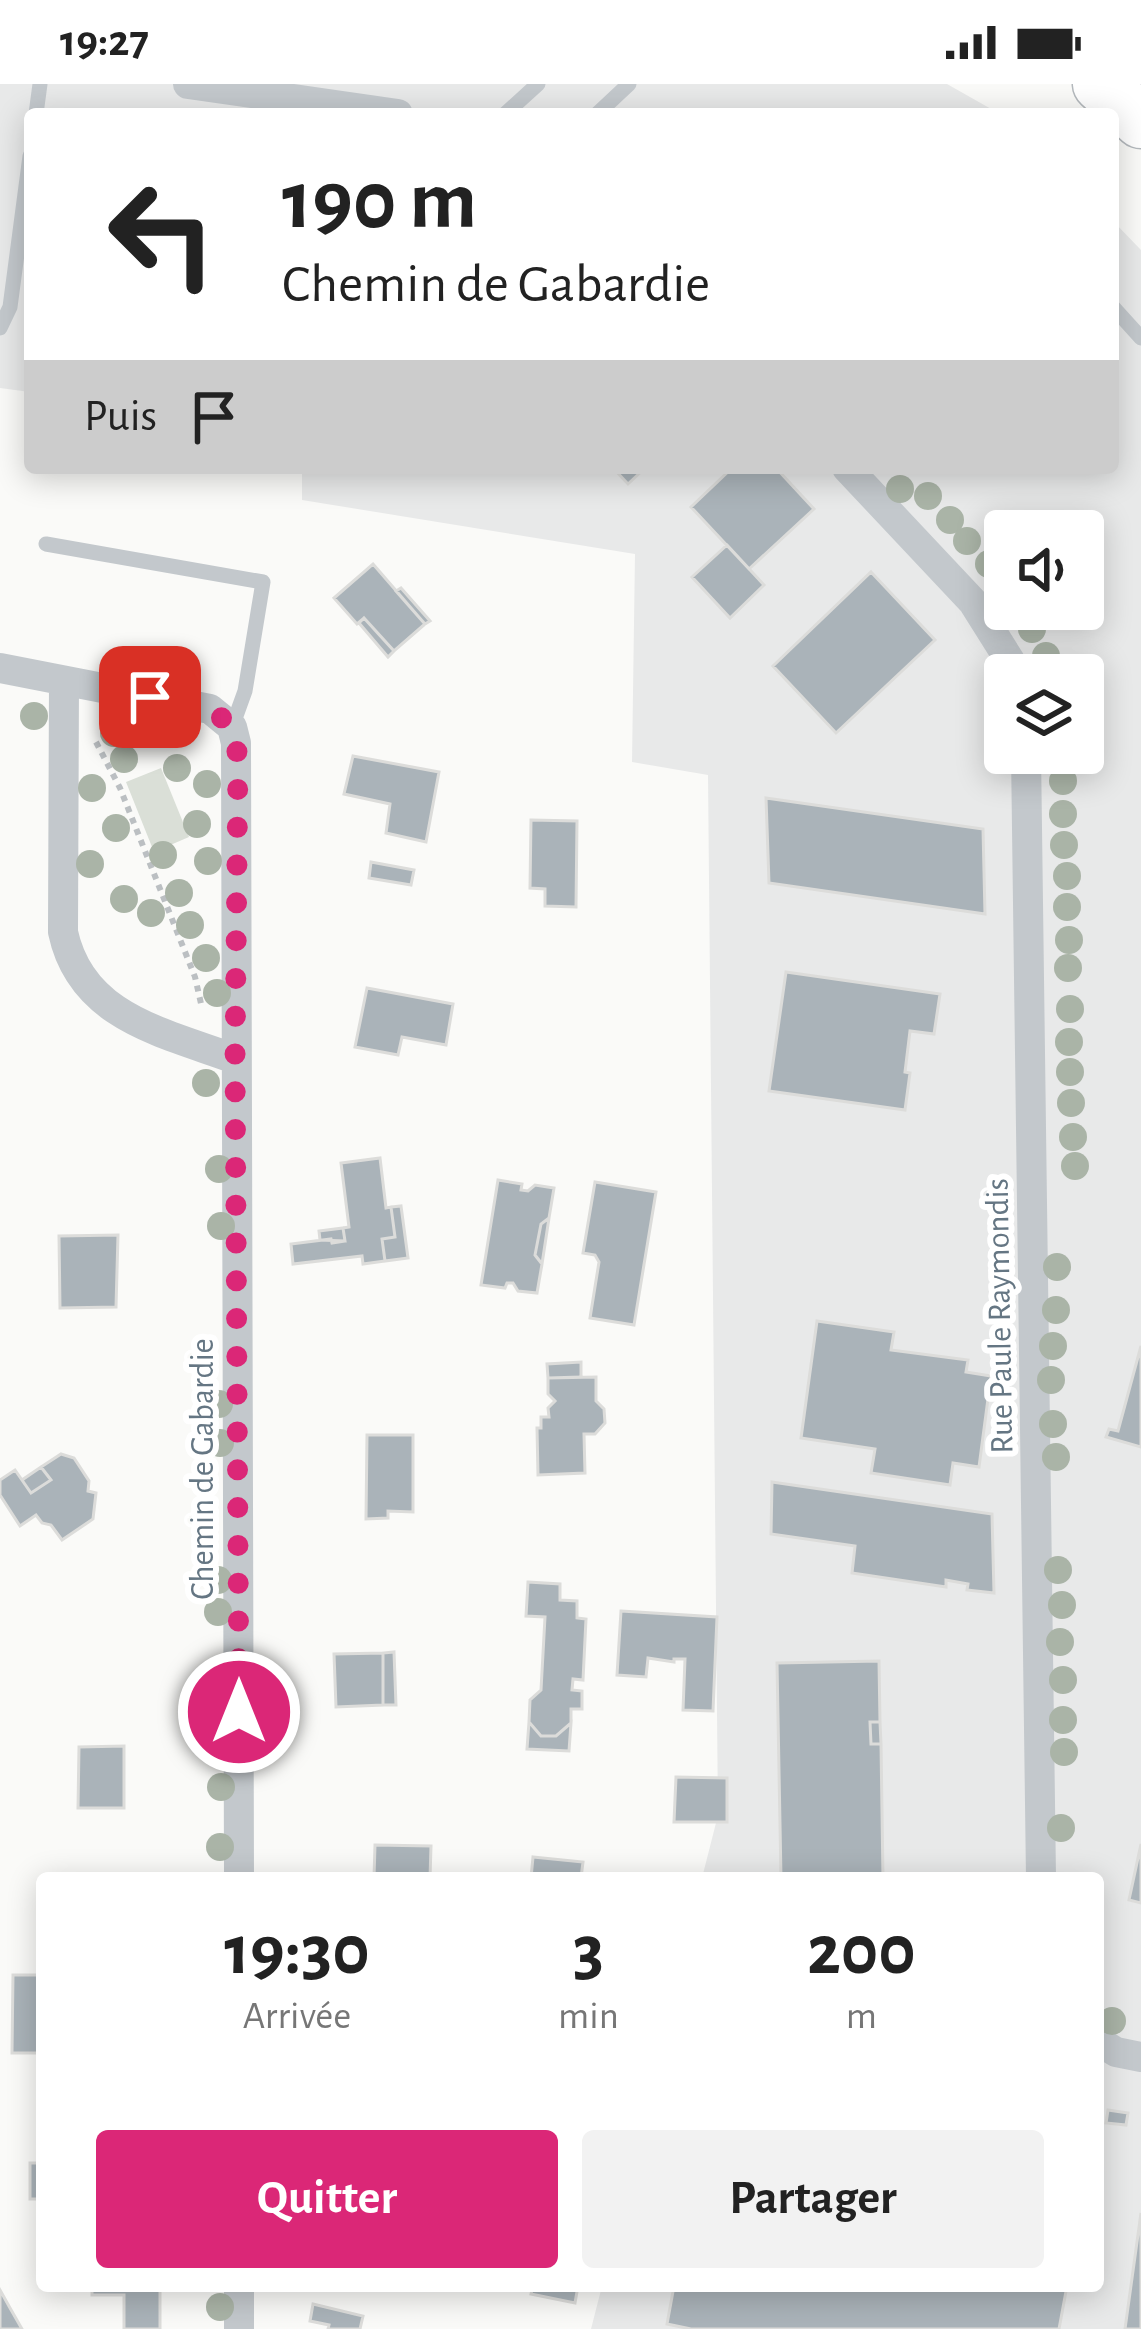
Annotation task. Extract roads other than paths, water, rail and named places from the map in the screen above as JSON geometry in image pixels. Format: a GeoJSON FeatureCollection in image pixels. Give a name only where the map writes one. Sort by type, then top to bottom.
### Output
{"type":"FeatureCollection","features":[{"type":"Feature","properties":{"kind":"highway"},"geometry":{"type":"LineString","coordinates":[[1100,84],[1141,117]]}},
{"type":"Feature","properties":{"kind":"highway"},"geometry":{"type":"LineString","coordinates":[[1114,84],[1141,117]]}},
{"type":"Feature","properties":{"kind":"street"},"geometry":{"type":"LineString","coordinates":[[192,84],[357,108]]}},
{"type":"Feature","properties":{"kind":"street"},"geometry":{"type":"LineString","coordinates":[[853,474],[973,602],[1006,654]]}},
{"type":"Feature","properties":{"kind":"street"},"geometry":{"type":"LineString","coordinates":[[0,668],[210,709],[232,727]]}},
{"type":"Feature","properties":{"kind":"street"},"geometry":{"type":"LineString","coordinates":[[64,681],[63,932],[70,963],[88,989],[112,1010],[235,1059]]}},
{"type":"Feature","properties":{"kind":"street","name":"Chemin de Gabardie"},"geometry":{"type":"LineString","coordinates":[[232,727],[238,758],[239,1872]]}},
{"type":"Feature","properties":{"kind":"street","name":"Rue Paule Raymondis"},"geometry":{"type":"LineString","coordinates":[[1026,774],[1041,1872]]}},
{"type":"Feature","properties":{"kind":"street"},"geometry":{"type":"LineString","coordinates":[[1104,2045],[1141,2057]]}},
{"type":"Feature","properties":{"kind":"street"},"geometry":{"type":"LineString","coordinates":[[239,2292],[239,2329]]}},
{"type":"Feature","properties":{"kind":"lane"},"geometry":{"type":"LineString","coordinates":[[512,108],[538,84]]}},
{"type":"Feature","properties":{"kind":"lane"},"geometry":{"type":"LineString","coordinates":[[603,108],[629,84]]}},
{"type":"Feature","properties":{"kind":"lane"},"geometry":{"type":"LineString","coordinates":[[0,328],[10,307],[24,201]]}},
{"type":"Feature","properties":{"kind":"lane"},"geometry":{"type":"LineString","coordinates":[[1119,314],[1141,338]]}},
{"type":"Feature","properties":{"kind":"lane"},"geometry":{"type":"LineString","coordinates":[[46,544],[263,582],[245,691],[232,727]]}}]}
